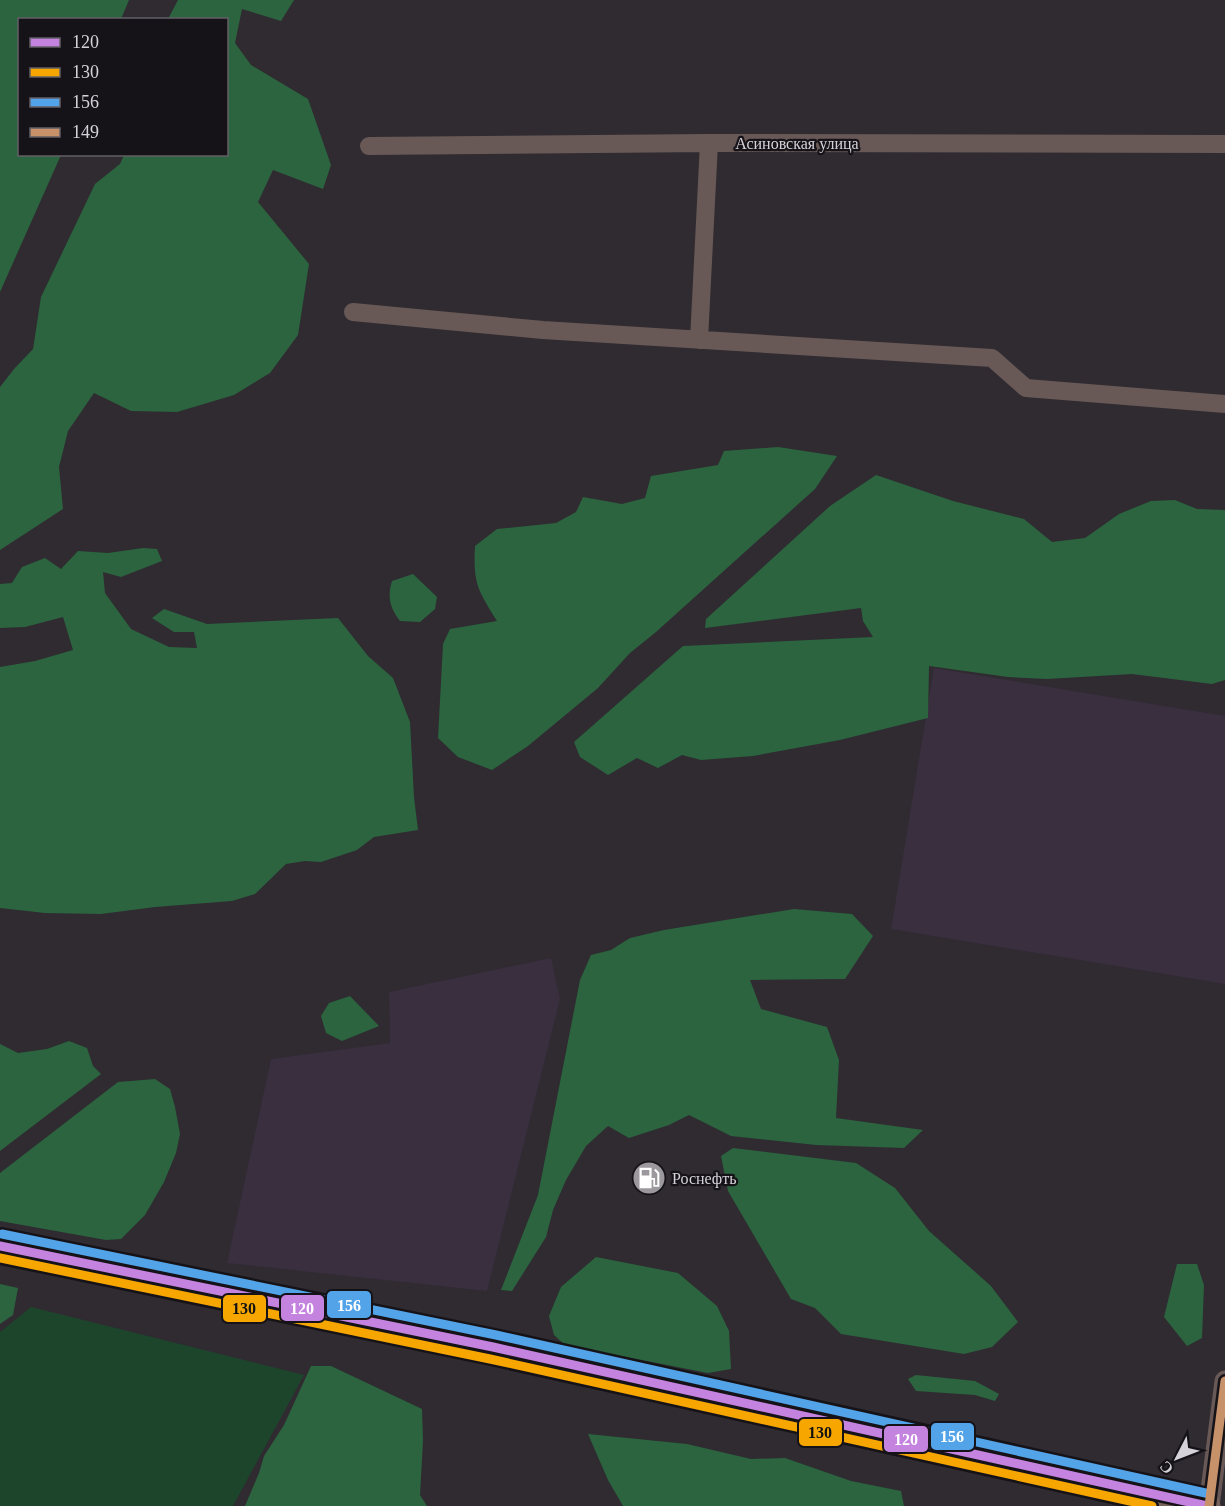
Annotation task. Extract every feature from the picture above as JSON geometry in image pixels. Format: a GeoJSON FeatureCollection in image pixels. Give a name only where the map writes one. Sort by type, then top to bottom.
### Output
{"type":"FeatureCollection","features":[{"type":"Feature","properties":{"kind":"main road"},"geometry":{"type":"LineString","coordinates":[[0,1246],[493,1347],[1208,1506]]}},
{"type":"Feature","properties":{"kind":"street","name":"Асиновская улица"},"geometry":{"type":"LineString","coordinates":[[369,146],[709,143],[1225,144]]}},
{"type":"Feature","properties":{"kind":"street"},"geometry":{"type":"LineString","coordinates":[[699,340],[709,143]]}},
{"type":"Feature","properties":{"kind":"street"},"geometry":{"type":"LineString","coordinates":[[352,312],[543,330],[992,358],[1026,388],[1225,404]]}},
{"type":"Feature","properties":{"kind":"street"},"geometry":{"type":"LineString","coordinates":[[1208,1506],[1225,1381]]}},
{"type":"Feature","properties":{"kind":"shaded area"},"geometry":{"type":"Polygon","coordinates":[[[934,668],[1225,716],[1225,984],[891,929],[934,668]]]}},
{"type":"Feature","properties":{"kind":"shaded area"},"geometry":{"type":"Polygon","coordinates":[[[551,958],[560,999],[487,1291],[227,1263],[271,1059],[390,1043],[389,992],[551,958]]]}},
{"type":"Feature","properties":{"kind":"green space"},"geometry":{"type":"Polygon","coordinates":[[[0,0],[129,0],[121,18],[18,18],[18,156],[61,156],[0,292],[0,0]]]}},
{"type":"Feature","properties":{"kind":"green space"},"geometry":{"type":"Polygon","coordinates":[[[178,0],[294,0],[281,21],[242,9],[235,43],[251,65],[308,99],[331,165],[323,189],[273,170],[258,202],[309,264],[298,335],[270,373],[234,395],[177,412],[131,411],[94,393],[68,431],[59,467],[63,509],[0,550],[0,387],[33,349],[41,297],[95,184],[120,164],[124,156],[228,156],[228,18],[169,18],[178,0]]]}},
{"type":"Feature","properties":{"kind":"green space"},"geometry":{"type":"Polygon","coordinates":[[[778,447],[837,456],[815,489],[630,653],[598,688],[528,746],[492,770],[458,757],[438,738],[443,644],[450,629],[497,621],[478,586],[475,546],[497,529],[556,523],[576,512],[583,497],[622,504],[645,498],[651,476],[718,465],[724,451],[778,447]]]}},
{"type":"Feature","properties":{"kind":"green space"},"geometry":{"type":"Polygon","coordinates":[[[876,475],[953,501],[1024,519],[1052,542],[1085,538],[1119,514],[1151,501],[1175,500],[1197,509],[1225,510],[1225,680],[1212,684],[1132,674],[1047,679],[1008,677],[929,666],[928,718],[840,740],[753,756],[701,760],[682,755],[658,768],[637,758],[608,775],[580,757],[574,742],[683,646],[873,637],[863,621],[861,608],[705,628],[706,619],[830,506],[876,475]]]}},
{"type":"Feature","properties":{"kind":"green space"},"geometry":{"type":"Polygon","coordinates":[[[143,548],[157,549],[162,561],[121,577],[103,572],[105,593],[131,629],[169,647],[197,648],[194,632],[174,632],[152,618],[164,609],[207,624],[338,618],[368,656],[393,678],[410,722],[418,830],[374,837],[357,850],[321,862],[305,861],[286,864],[255,894],[232,901],[101,914],[45,913],[0,908],[0,667],[35,661],[73,650],[63,617],[25,627],[0,628],[0,584],[12,583],[22,567],[45,558],[61,569],[78,551],[108,553],[143,548]]]}},
{"type":"Feature","properties":{"kind":"green space"},"geometry":{"type":"Polygon","coordinates":[[[413,574],[437,597],[435,609],[420,622],[400,621],[390,602],[392,581],[413,574]]]}},
{"type":"Feature","properties":{"kind":"green space"},"geometry":{"type":"Polygon","coordinates":[[[794,909],[852,914],[873,936],[845,979],[750,980],[761,1009],[827,1027],[839,1060],[836,1118],[923,1130],[904,1148],[816,1145],[731,1136],[689,1115],[669,1125],[629,1138],[608,1126],[586,1146],[566,1180],[553,1210],[546,1237],[512,1291],[501,1290],[538,1195],[580,980],[591,955],[611,950],[630,938],[664,930],[794,909]]]}},
{"type":"Feature","properties":{"kind":"green space"},"geometry":{"type":"Polygon","coordinates":[[[350,996],[379,1026],[342,1041],[326,1033],[321,1016],[329,1003],[350,996]]]}},
{"type":"Feature","properties":{"kind":"green space"},"geometry":{"type":"Polygon","coordinates":[[[69,1041],[87,1048],[93,1066],[101,1074],[0,1151],[0,1044],[18,1053],[47,1049],[69,1041]]]}},
{"type":"Feature","properties":{"kind":"green space"},"geometry":{"type":"Polygon","coordinates":[[[155,1079],[170,1089],[180,1134],[176,1153],[164,1182],[145,1215],[121,1239],[106,1240],[0,1221],[0,1173],[118,1082],[155,1079]]]}},
{"type":"Feature","properties":{"kind":"green space"},"geometry":{"type":"Polygon","coordinates":[[[733,1148],[856,1163],[895,1188],[929,1231],[991,1286],[1018,1322],[992,1347],[964,1354],[841,1334],[815,1308],[791,1299],[728,1191],[721,1156],[733,1148]]]}},
{"type":"Feature","properties":{"kind":"green space"},"geometry":{"type":"Polygon","coordinates":[[[596,1257],[678,1273],[717,1306],[729,1331],[731,1369],[708,1373],[565,1345],[554,1335],[549,1316],[561,1287],[596,1257]]]}},
{"type":"Feature","properties":{"kind":"green space"},"geometry":{"type":"Polygon","coordinates":[[[1177,1264],[1197,1264],[1204,1285],[1202,1338],[1187,1346],[1164,1317],[1177,1264]]]}},
{"type":"Feature","properties":{"kind":"green space"},"geometry":{"type":"Polygon","coordinates":[[[0,1284],[18,1288],[13,1315],[0,1324],[0,1284]]]}},
{"type":"Feature","properties":{"kind":"green space"},"geometry":{"type":"Polygon","coordinates":[[[31,1307],[304,1375],[233,1506],[0,1506],[0,1332],[31,1307]]]}},
{"type":"Feature","properties":{"kind":"green space"},"geometry":{"type":"Polygon","coordinates":[[[311,1366],[331,1366],[422,1409],[420,1495],[427,1506],[245,1506],[264,1456],[284,1425],[311,1366]]]}},
{"type":"Feature","properties":{"kind":"green space"},"geometry":{"type":"Polygon","coordinates":[[[916,1375],[975,1381],[999,1394],[995,1401],[975,1395],[916,1391],[908,1379],[916,1375]]]}},
{"type":"Feature","properties":{"kind":"green space"},"geometry":{"type":"Polygon","coordinates":[[[588,1434],[687,1444],[751,1459],[785,1458],[851,1481],[901,1491],[904,1506],[623,1506],[608,1480],[588,1434]]]}},
{"type":"Feature","properties":{"kind":"transit line","name":"156"},"geometry":{"type":"LineString","coordinates":[[2,1234],[496,1335],[1210,1494]]}},
{"type":"Feature","properties":{"kind":"transit line","name":"120"},"geometry":{"type":"LineString","coordinates":[[0,1246],[493,1347],[1207,1506]]}},
{"type":"Feature","properties":{"kind":"transit line","name":"130"},"geometry":{"type":"LineString","coordinates":[[0,1258],[490,1359],[1152,1506]]}},
{"type":"Feature","properties":{"kind":"transit line","name":"149"},"geometry":{"type":"LineString","coordinates":[[1209,1506],[1225,1381]]}},
{"type":"Feature","properties":{"kind":"place","name":"Роснефть"},"geometry":{"type":"Point","coordinates":[649,1178]}}]}
